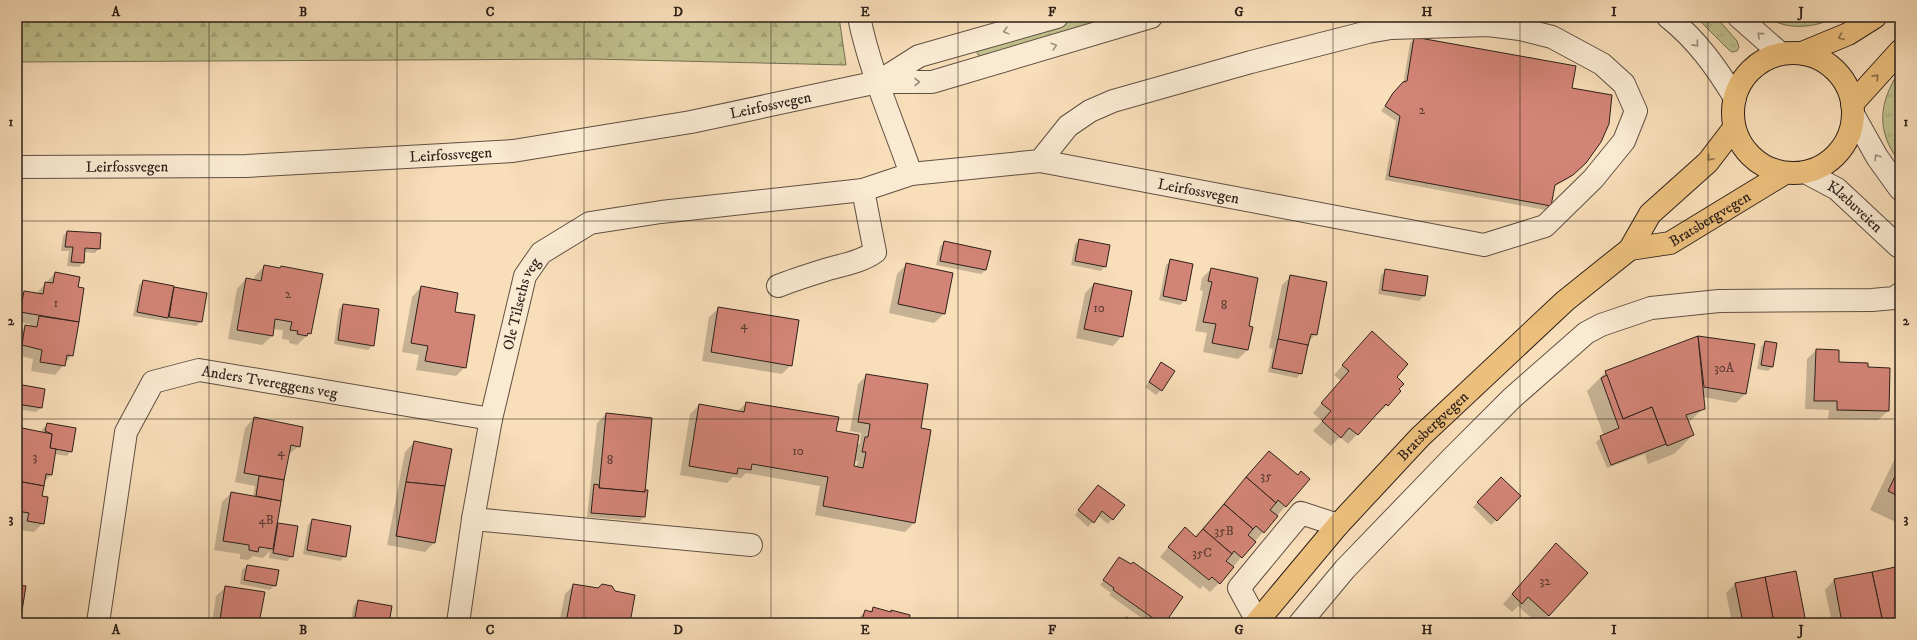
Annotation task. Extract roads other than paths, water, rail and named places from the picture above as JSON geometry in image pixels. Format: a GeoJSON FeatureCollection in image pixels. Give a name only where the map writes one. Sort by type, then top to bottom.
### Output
{"type":"FeatureCollection","features":[{"type":"Feature","properties":{"kind":"main road"},"geometry":{"type":"LineString","coordinates":[[1791,54],[1821,60],[1838,73],[1850,94],[1852,109],[1850,135],[1839,153],[1825,164],[1795,172],[1765,166],[1748,153],[1734,128],[1733,107],[1738,87],[1751,70],[1761,62],[1791,54],[1848,34],[1875,17]]}},
{"type":"Feature","properties":{"kind":"main road"},"geometry":{"type":"LineString","coordinates":[[1852,109],[1900,51]]}},
{"type":"Feature","properties":{"kind":"main road","name":"Bratsbergvegen"},"geometry":{"type":"LineString","coordinates":[[1256,622],[1338,525],[1420,437],[1513,348],[1565,301],[1630,249],[1650,214],[1708,162],[1734,128]]}},
{"type":"Feature","properties":{"kind":"main road","name":"Bratsbergvegen"},"geometry":{"type":"LineString","coordinates":[[1630,249],[1670,243],[1795,172]]}},
{"type":"Feature","properties":{"kind":"street"},"geometry":{"type":"LineString","coordinates":[[859,17],[863,36],[878,82],[911,174]]}},
{"type":"Feature","properties":{"kind":"street","name":"Leirfossvegen"},"geometry":{"type":"LineString","coordinates":[[878,82],[919,56],[1057,17]]}},
{"type":"Feature","properties":{"kind":"street","name":"Leirfossvegen"},"geometry":{"type":"LineString","coordinates":[[17,167],[246,166],[513,151],[691,122],[878,82],[932,82],[1151,17]]}},
{"type":"Feature","properties":{"kind":"street"},"geometry":{"type":"LineString","coordinates":[[1668,17],[1687,34],[1713,63],[1735,98]]}},
{"type":"Feature","properties":{"kind":"street"},"geometry":{"type":"LineString","coordinates":[[1738,17],[1791,54]]}},
{"type":"Feature","properties":{"kind":"street","name":"Leirfossvegen"},"geometry":{"type":"LineString","coordinates":[[911,174],[1040,161],[1484,245],[1545,226],[1593,179],[1624,141],[1636,111],[1624,84],[1602,64],[1552,36],[1520,29],[1488,25],[1391,28],[1368,32],[1244,64],[1113,101],[1090,111],[1068,126],[1040,161]]}},
{"type":"Feature","properties":{"kind":"street"},"geometry":{"type":"LineString","coordinates":[[1852,109],[1877,157],[1900,189]]}},
{"type":"Feature","properties":{"kind":"street","name":"Klæbuveien"},"geometry":{"type":"LineString","coordinates":[[1795,172],[1837,189],[1900,247]]}},
{"type":"Feature","properties":{"kind":"street","name":"Ole Tilseths veg"},"geometry":{"type":"LineString","coordinates":[[458,623],[473,519],[491,418],[525,276],[541,253],[590,223],[661,212],[863,190],[911,174]]}},
{"type":"Feature","properties":{"kind":"street"},"geometry":{"type":"LineString","coordinates":[[778,286],[855,262],[868,257],[875,252],[863,190]]}},
{"type":"Feature","properties":{"kind":"street"},"geometry":{"type":"LineString","coordinates":[[1300,623],[1345,569],[1452,458],[1512,398],[1586,333],[1602,325],[1651,308],[1719,301],[1872,300],[1894,298],[1900,294]]}},
{"type":"Feature","properties":{"kind":"street","name":"Anders Tvereggens veg"},"geometry":{"type":"LineString","coordinates":[[98,623],[126,432],[153,382],[199,370],[491,418]]}},
{"type":"Feature","properties":{"kind":"street"},"geometry":{"type":"LineString","coordinates":[[1256,622],[1239,588],[1301,513],[1338,525]]}},
{"type":"Feature","properties":{"kind":"street"},"geometry":{"type":"LineString","coordinates":[[473,519],[751,545]]}}]}
